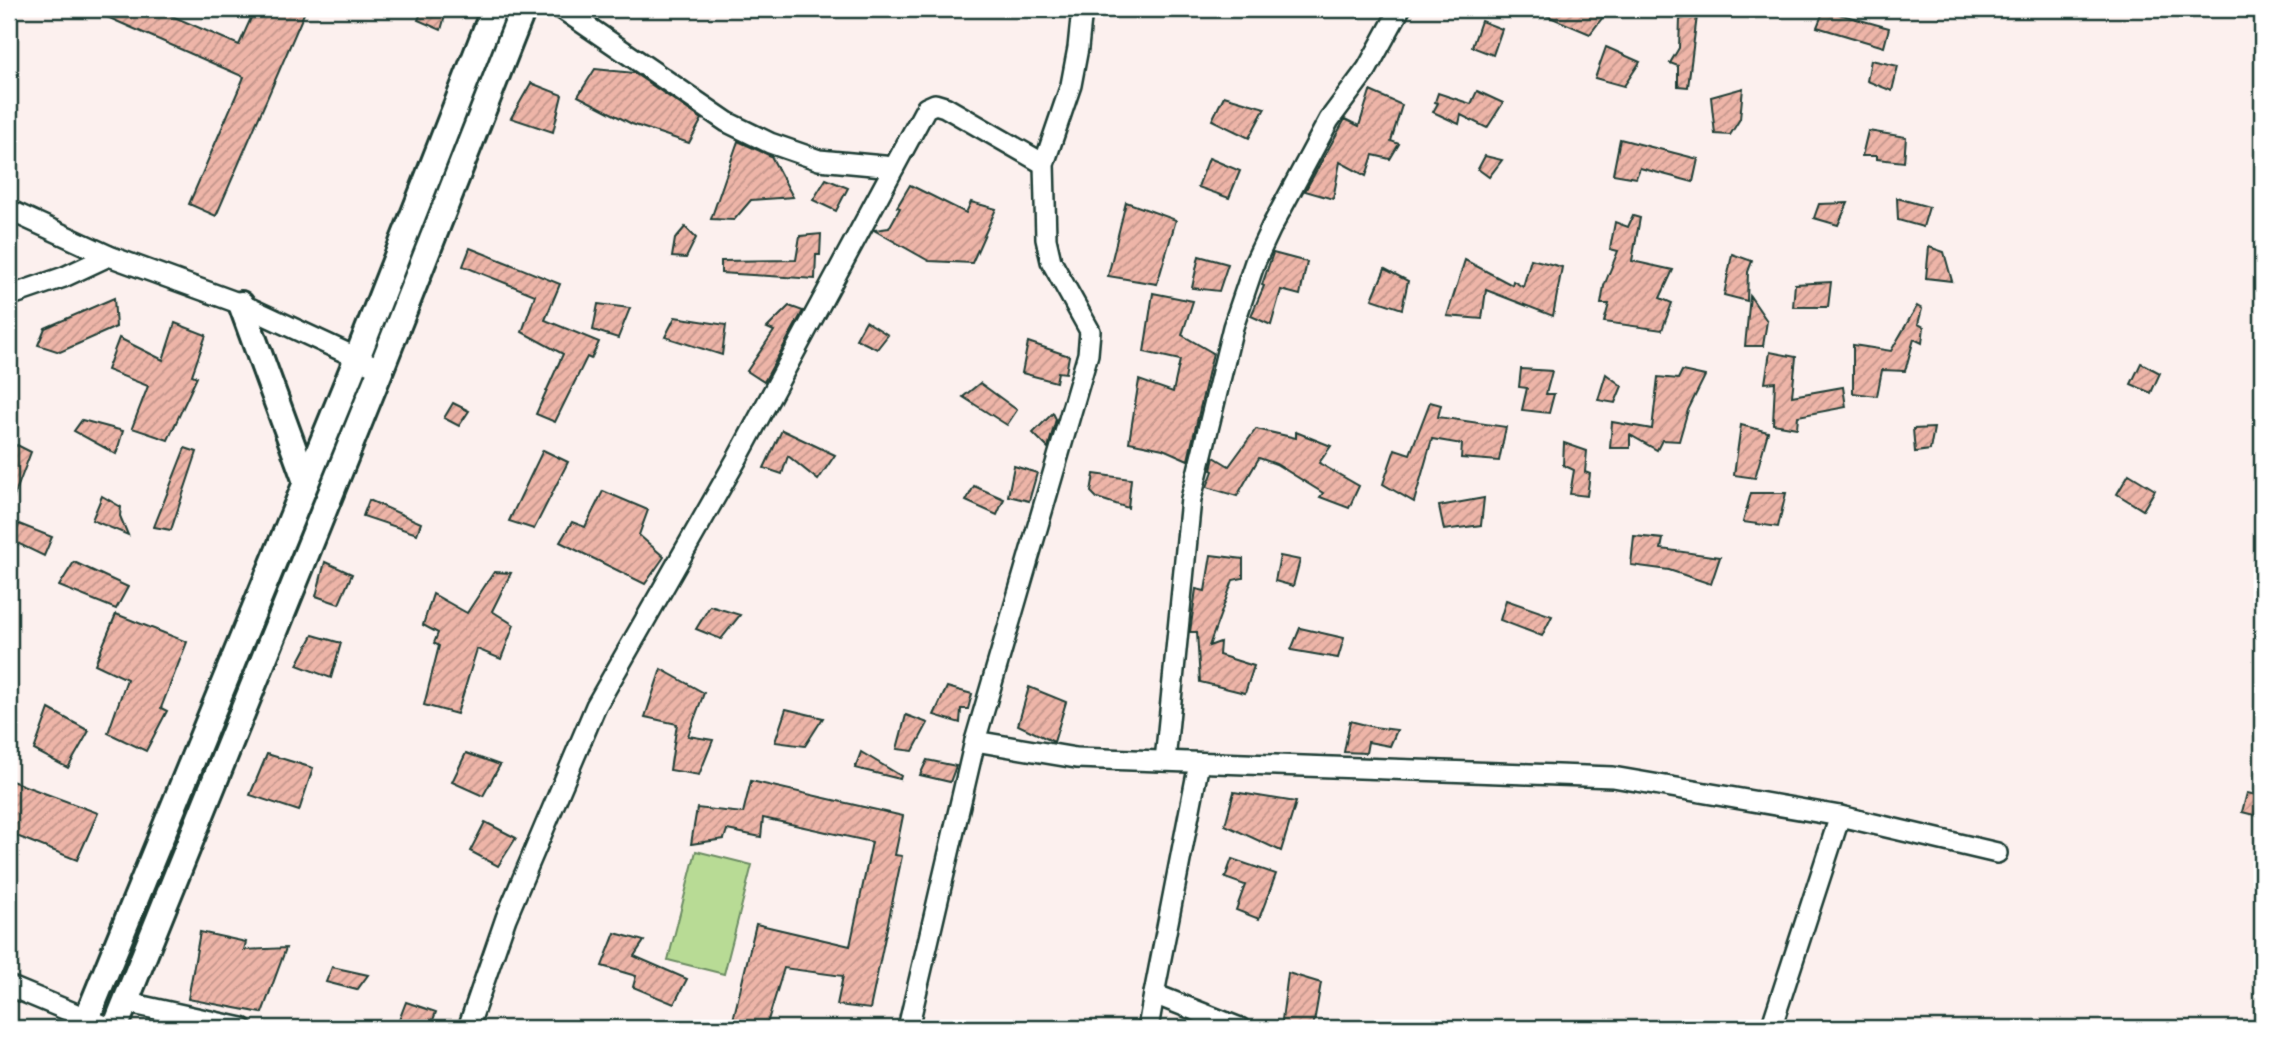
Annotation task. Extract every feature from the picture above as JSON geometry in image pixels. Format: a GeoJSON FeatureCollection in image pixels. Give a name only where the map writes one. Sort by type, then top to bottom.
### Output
{"type":"FeatureCollection","features":[{"type":"Feature","properties":{"kind":"street"},"geometry":{"type":"LineString","coordinates":[[85,1024],[357,358],[494,9]]}},
{"type":"Feature","properties":{"kind":"street"},"geometry":{"type":"LineString","coordinates":[[9,986],[85,1024],[112,1028],[381,369],[523,9]]}},
{"type":"Feature","properties":{"kind":"street"},"geometry":{"type":"LineString","coordinates":[[562,9],[727,122],[770,143],[819,160],[894,167]]}},
{"type":"Feature","properties":{"kind":"street"},"geometry":{"type":"LineString","coordinates":[[908,1028],[975,741],[1088,354],[1090,331],[1051,261],[1046,239],[1044,164],[1071,85],[1082,9]]}},
{"type":"Feature","properties":{"kind":"street"},"geometry":{"type":"LineString","coordinates":[[1165,761],[1191,499],[1233,327],[1255,262],[1271,228],[1329,120],[1367,69],[1400,9]]}},
{"type":"Feature","properties":{"kind":"street"},"geometry":{"type":"LineString","coordinates":[[468,1028],[506,918],[596,706],[738,457],[926,108],[935,104],[946,107],[1044,164]]}},
{"type":"Feature","properties":{"kind":"street"},"geometry":{"type":"LineString","coordinates":[[9,210],[109,256],[241,304],[381,369]]}},
{"type":"Feature","properties":{"kind":"street"},"geometry":{"type":"LineString","coordinates":[[9,296],[64,277],[109,256]]}},
{"type":"Feature","properties":{"kind":"street"},"geometry":{"type":"LineString","coordinates":[[241,304],[306,482]]}},
{"type":"Feature","properties":{"kind":"street"},"geometry":{"type":"LineString","coordinates":[[975,741],[1076,758],[1613,777],[1840,816],[1997,853]]}},
{"type":"Feature","properties":{"kind":"street"},"geometry":{"type":"LineString","coordinates":[[1148,1028],[1199,762]]}},
{"type":"Feature","properties":{"kind":"street"},"geometry":{"type":"LineString","coordinates":[[1771,1028],[1840,816]]}},
{"type":"Feature","properties":{"kind":"street"},"geometry":{"type":"LineString","coordinates":[[1154,993],[1240,1028]]}},
{"type":"Feature","properties":{"kind":"street"},"geometry":{"type":"LineString","coordinates":[[124,1002],[242,1028]]}},
{"type":"Feature","properties":{"kind":"green space"},"geometry":{"type":"Polygon","coordinates":[[[696,851],[752,865],[724,974],[668,960],[696,851]]]}},
{"type":"Feature","properties":{"kind":"building"},"geometry":{"type":"Polygon","coordinates":[[[89,9],[156,9],[239,45],[255,9],[306,9],[216,216],[189,204],[244,77],[89,9]]]}},
{"type":"Feature","properties":{"kind":"building"},"geometry":{"type":"Polygon","coordinates":[[[423,9],[447,9],[441,30],[418,20],[423,9]]]}},
{"type":"Feature","properties":{"kind":"building"},"geometry":{"type":"Polygon","coordinates":[[[1531,9],[1609,9],[1590,34],[1531,9]]]}},
{"type":"Feature","properties":{"kind":"building"},"geometry":{"type":"Polygon","coordinates":[[[1824,10],[1889,28],[1884,47],[1817,27],[1824,10]]]}},
{"type":"Feature","properties":{"kind":"building"},"geometry":{"type":"Polygon","coordinates":[[[1697,16],[1688,87],[1678,86],[1678,66],[1670,63],[1679,48],[1680,19],[1697,16]]]}},
{"type":"Feature","properties":{"kind":"building"},"geometry":{"type":"Polygon","coordinates":[[[1481,21],[1502,29],[1493,55],[1472,47],[1481,21]]]}},
{"type":"Feature","properties":{"kind":"building"},"geometry":{"type":"Polygon","coordinates":[[[1606,47],[1640,62],[1624,86],[1595,78],[1606,47]]]}},
{"type":"Feature","properties":{"kind":"building"},"geometry":{"type":"Polygon","coordinates":[[[1871,60],[1898,66],[1892,91],[1867,81],[1871,60]]]}},
{"type":"Feature","properties":{"kind":"building"},"geometry":{"type":"Polygon","coordinates":[[[595,69],[634,73],[702,119],[689,143],[632,124],[578,96],[595,69]]]}},
{"type":"Feature","properties":{"kind":"building"},"geometry":{"type":"Polygon","coordinates":[[[531,83],[562,95],[553,132],[511,118],[531,83]]]}},
{"type":"Feature","properties":{"kind":"building"},"geometry":{"type":"Polygon","coordinates":[[[1743,88],[1740,119],[1730,135],[1715,134],[1711,97],[1743,88]]]}},
{"type":"Feature","properties":{"kind":"building"},"geometry":{"type":"Polygon","coordinates":[[[1370,91],[1402,105],[1391,141],[1399,144],[1390,159],[1373,155],[1366,176],[1340,162],[1333,199],[1305,191],[1345,119],[1359,126],[1370,91]]]}},
{"type":"Feature","properties":{"kind":"building"},"geometry":{"type":"Polygon","coordinates":[[[1477,91],[1503,103],[1487,128],[1461,115],[1459,124],[1433,112],[1438,103],[1435,102],[1438,93],[1471,104],[1477,91]]]}},
{"type":"Feature","properties":{"kind":"building"},"geometry":{"type":"Polygon","coordinates":[[[1224,96],[1265,108],[1249,138],[1212,120],[1224,96]]]}},
{"type":"Feature","properties":{"kind":"building"},"geometry":{"type":"Polygon","coordinates":[[[1868,131],[1906,137],[1904,162],[1877,159],[1877,156],[1862,156],[1868,131]]]}},
{"type":"Feature","properties":{"kind":"building"},"geometry":{"type":"Polygon","coordinates":[[[1620,139],[1698,159],[1693,182],[1640,168],[1636,178],[1613,174],[1620,139]]]}},
{"type":"Feature","properties":{"kind":"building"},"geometry":{"type":"Polygon","coordinates":[[[738,141],[771,156],[793,197],[751,200],[734,220],[711,219],[738,141]]]}},
{"type":"Feature","properties":{"kind":"building"},"geometry":{"type":"Polygon","coordinates":[[[1485,156],[1502,160],[1489,177],[1478,169],[1485,156]]]}},
{"type":"Feature","properties":{"kind":"building"},"geometry":{"type":"Polygon","coordinates":[[[1209,158],[1240,171],[1229,198],[1198,187],[1209,158]]]}},
{"type":"Feature","properties":{"kind":"building"},"geometry":{"type":"Polygon","coordinates":[[[826,179],[848,188],[836,211],[813,200],[826,179]]]}},
{"type":"Feature","properties":{"kind":"building"},"geometry":{"type":"Polygon","coordinates":[[[910,185],[966,213],[971,202],[996,209],[972,263],[929,261],[874,230],[889,228],[910,185]]]}},
{"type":"Feature","properties":{"kind":"building"},"geometry":{"type":"Polygon","coordinates":[[[1897,198],[1929,207],[1923,227],[1898,220],[1897,198]]]}},
{"type":"Feature","properties":{"kind":"building"},"geometry":{"type":"Polygon","coordinates":[[[1126,202],[1176,220],[1157,284],[1108,276],[1126,202]]]}},
{"type":"Feature","properties":{"kind":"building"},"geometry":{"type":"Polygon","coordinates":[[[1848,203],[1838,225],[1814,218],[1819,204],[1848,203]]]}},
{"type":"Feature","properties":{"kind":"building"},"geometry":{"type":"Polygon","coordinates":[[[1633,216],[1640,218],[1632,261],[1673,270],[1660,298],[1672,303],[1662,330],[1604,322],[1609,304],[1601,304],[1604,286],[1618,251],[1610,249],[1615,222],[1628,227],[1633,216]]]}},
{"type":"Feature","properties":{"kind":"building"},"geometry":{"type":"Polygon","coordinates":[[[685,227],[696,238],[686,258],[672,257],[675,239],[685,227]]]}},
{"type":"Feature","properties":{"kind":"building"},"geometry":{"type":"Polygon","coordinates":[[[821,234],[820,255],[816,255],[815,279],[721,273],[721,261],[796,260],[800,236],[821,234]]]}},
{"type":"Feature","properties":{"kind":"building"},"geometry":{"type":"Polygon","coordinates":[[[1929,247],[1944,252],[1952,281],[1926,278],[1929,247]]]}},
{"type":"Feature","properties":{"kind":"building"},"geometry":{"type":"Polygon","coordinates":[[[470,248],[560,284],[545,320],[599,342],[591,359],[587,357],[555,422],[536,414],[563,354],[522,332],[535,295],[463,266],[470,248]]]}},
{"type":"Feature","properties":{"kind":"building"},"geometry":{"type":"Polygon","coordinates":[[[1273,253],[1307,262],[1300,295],[1281,290],[1271,325],[1251,316],[1264,286],[1262,285],[1273,253]]]}},
{"type":"Feature","properties":{"kind":"building"},"geometry":{"type":"Polygon","coordinates":[[[1732,254],[1752,261],[1748,272],[1747,301],[1724,295],[1732,254]]]}},
{"type":"Feature","properties":{"kind":"building"},"geometry":{"type":"Polygon","coordinates":[[[1199,256],[1228,264],[1219,291],[1192,288],[1199,256]]]}},
{"type":"Feature","properties":{"kind":"building"},"geometry":{"type":"Polygon","coordinates":[[[1531,259],[1562,267],[1553,316],[1486,290],[1482,319],[1447,316],[1465,260],[1512,285],[1513,281],[1523,287],[1531,259]]]}},
{"type":"Feature","properties":{"kind":"building"},"geometry":{"type":"Polygon","coordinates":[[[1385,269],[1408,281],[1402,309],[1372,299],[1385,269]]]}},
{"type":"Feature","properties":{"kind":"building"},"geometry":{"type":"Polygon","coordinates":[[[1831,282],[1828,307],[1793,307],[1795,284],[1831,282]]]}},
{"type":"Feature","properties":{"kind":"building"},"geometry":{"type":"Polygon","coordinates":[[[1153,293],[1193,301],[1182,335],[1213,353],[1188,460],[1163,449],[1129,442],[1139,380],[1173,392],[1180,360],[1144,352],[1153,293]]]}},
{"type":"Feature","properties":{"kind":"building"},"geometry":{"type":"Polygon","coordinates":[[[1750,296],[1767,321],[1763,346],[1745,346],[1750,296]]]}},
{"type":"Feature","properties":{"kind":"building"},"geometry":{"type":"Polygon","coordinates":[[[114,298],[116,327],[60,352],[38,345],[45,328],[114,298]]]}},
{"type":"Feature","properties":{"kind":"building"},"geometry":{"type":"Polygon","coordinates":[[[598,304],[630,308],[618,338],[593,330],[598,304]]]}},
{"type":"Feature","properties":{"kind":"building"},"geometry":{"type":"Polygon","coordinates":[[[789,306],[803,311],[764,382],[747,371],[774,331],[767,328],[789,306]]]}},
{"type":"Feature","properties":{"kind":"building"},"geometry":{"type":"Polygon","coordinates":[[[1917,306],[1922,309],[1918,324],[1924,327],[1922,343],[1914,339],[1905,371],[1882,370],[1877,396],[1853,393],[1853,345],[1891,351],[1917,306]]]}},
{"type":"Feature","properties":{"kind":"building"},"geometry":{"type":"Polygon","coordinates":[[[675,317],[726,325],[722,355],[665,337],[675,317]]]}},
{"type":"Feature","properties":{"kind":"building"},"geometry":{"type":"Polygon","coordinates":[[[866,321],[888,335],[877,349],[856,339],[866,321]]]}},
{"type":"Feature","properties":{"kind":"building"},"geometry":{"type":"Polygon","coordinates":[[[175,323],[206,335],[192,375],[197,377],[168,440],[132,428],[148,386],[107,370],[119,338],[163,360],[175,323]]]}},
{"type":"Feature","properties":{"kind":"building"},"geometry":{"type":"Polygon","coordinates":[[[1028,342],[1069,356],[1066,373],[1058,372],[1056,382],[1022,373],[1028,342]]]}},
{"type":"Feature","properties":{"kind":"building"},"geometry":{"type":"Polygon","coordinates":[[[1770,352],[1796,357],[1792,396],[1843,387],[1846,407],[1798,416],[1797,428],[1773,424],[1775,382],[1765,383],[1770,352]]]}},
{"type":"Feature","properties":{"kind":"building"},"geometry":{"type":"Polygon","coordinates":[[[2141,363],[2160,373],[2151,393],[2131,384],[2141,363]]]}},
{"type":"Feature","properties":{"kind":"building"},"geometry":{"type":"Polygon","coordinates":[[[1521,369],[1552,371],[1546,394],[1554,394],[1549,413],[1522,410],[1527,388],[1519,387],[1521,369]]]}},
{"type":"Feature","properties":{"kind":"building"},"geometry":{"type":"Polygon","coordinates":[[[1682,371],[1705,376],[1688,410],[1679,441],[1662,440],[1657,450],[1630,435],[1630,448],[1610,448],[1612,422],[1652,429],[1658,377],[1678,379],[1682,371]]]}},
{"type":"Feature","properties":{"kind":"building"},"geometry":{"type":"Polygon","coordinates":[[[1606,374],[1622,386],[1615,403],[1598,400],[1606,374]]]}},
{"type":"Feature","properties":{"kind":"building"},"geometry":{"type":"Polygon","coordinates":[[[980,383],[1017,410],[1007,425],[963,397],[980,383]]]}},
{"type":"Feature","properties":{"kind":"building"},"geometry":{"type":"Polygon","coordinates":[[[1430,402],[1441,405],[1438,417],[1506,427],[1499,461],[1461,458],[1462,444],[1432,439],[1414,502],[1383,484],[1395,449],[1410,454],[1430,402]]]}},
{"type":"Feature","properties":{"kind":"building"},"geometry":{"type":"Polygon","coordinates":[[[453,403],[469,411],[459,426],[444,418],[453,403]]]}},
{"type":"Feature","properties":{"kind":"building"},"geometry":{"type":"Polygon","coordinates":[[[1053,413],[1056,419],[1048,448],[1033,433],[1053,413]]]}},
{"type":"Feature","properties":{"kind":"building"},"geometry":{"type":"Polygon","coordinates":[[[82,420],[123,431],[116,454],[74,431],[82,420]]]}},
{"type":"Feature","properties":{"kind":"building"},"geometry":{"type":"Polygon","coordinates":[[[1741,425],[1768,432],[1755,478],[1734,475],[1741,425]]]}},
{"type":"Feature","properties":{"kind":"building"},"geometry":{"type":"Polygon","coordinates":[[[1934,428],[1930,450],[1915,452],[1913,429],[1934,428]]]}},
{"type":"Feature","properties":{"kind":"building"},"geometry":{"type":"Polygon","coordinates":[[[1256,429],[1296,438],[1296,432],[1331,446],[1319,463],[1359,486],[1349,508],[1320,497],[1323,493],[1276,464],[1259,458],[1237,496],[1207,487],[1213,471],[1214,457],[1229,466],[1256,429]]]}},
{"type":"Feature","properties":{"kind":"building"},"geometry":{"type":"Polygon","coordinates":[[[782,430],[835,455],[818,480],[788,456],[782,474],[764,468],[782,430]]]}},
{"type":"Feature","properties":{"kind":"building"},"geometry":{"type":"Polygon","coordinates":[[[1564,443],[1587,451],[1585,472],[1590,474],[1587,496],[1570,494],[1574,470],[1563,465],[1564,443]]]}},
{"type":"Feature","properties":{"kind":"building"},"geometry":{"type":"Polygon","coordinates":[[[17,445],[31,452],[10,507],[9,452],[17,445]]]}},
{"type":"Feature","properties":{"kind":"building"},"geometry":{"type":"Polygon","coordinates":[[[185,448],[197,452],[171,530],[154,527],[185,448]]]}},
{"type":"Feature","properties":{"kind":"building"},"geometry":{"type":"Polygon","coordinates":[[[543,450],[568,462],[534,529],[509,521],[543,450]]]}},
{"type":"Feature","properties":{"kind":"building"},"geometry":{"type":"Polygon","coordinates":[[[1014,466],[1037,473],[1029,501],[1008,496],[1014,466]]]}},
{"type":"Feature","properties":{"kind":"building"},"geometry":{"type":"Polygon","coordinates":[[[1094,474],[1131,479],[1128,508],[1097,498],[1091,492],[1094,474]]]}},
{"type":"Feature","properties":{"kind":"building"},"geometry":{"type":"Polygon","coordinates":[[[2129,474],[2155,490],[2143,510],[2117,494],[2129,474]]]}},
{"type":"Feature","properties":{"kind":"building"},"geometry":{"type":"Polygon","coordinates":[[[974,486],[1004,499],[997,515],[966,501],[974,486]]]}},
{"type":"Feature","properties":{"kind":"building"},"geometry":{"type":"Polygon","coordinates":[[[603,491],[648,510],[639,535],[664,557],[645,584],[560,542],[572,522],[585,527],[603,491]]]}},
{"type":"Feature","properties":{"kind":"building"},"geometry":{"type":"Polygon","coordinates":[[[1751,493],[1786,493],[1778,527],[1743,522],[1751,493]]]}},
{"type":"Feature","properties":{"kind":"building"},"geometry":{"type":"Polygon","coordinates":[[[102,496],[121,507],[120,516],[128,535],[92,520],[102,496]]]}},
{"type":"Feature","properties":{"kind":"building"},"geometry":{"type":"Polygon","coordinates":[[[1484,498],[1481,525],[1444,530],[1439,506],[1484,498]]]}},
{"type":"Feature","properties":{"kind":"building"},"geometry":{"type":"Polygon","coordinates":[[[369,500],[421,523],[417,534],[363,516],[369,500]]]}},
{"type":"Feature","properties":{"kind":"building"},"geometry":{"type":"Polygon","coordinates":[[[19,524],[52,537],[44,556],[13,541],[19,524]]]}},
{"type":"Feature","properties":{"kind":"building"},"geometry":{"type":"Polygon","coordinates":[[[1634,536],[1663,539],[1661,549],[1720,557],[1711,584],[1669,570],[1631,565],[1634,536]]]}},
{"type":"Feature","properties":{"kind":"building"},"geometry":{"type":"Polygon","coordinates":[[[1211,555],[1243,559],[1243,578],[1233,580],[1209,646],[1220,642],[1219,655],[1254,666],[1245,693],[1200,682],[1197,632],[1190,632],[1196,589],[1205,591],[1211,555]]]}},
{"type":"Feature","properties":{"kind":"building"},"geometry":{"type":"Polygon","coordinates":[[[1280,556],[1300,560],[1293,586],[1275,581],[1280,556]]]}},
{"type":"Feature","properties":{"kind":"building"},"geometry":{"type":"Polygon","coordinates":[[[74,562],[128,587],[116,609],[59,586],[74,562]]]}},
{"type":"Feature","properties":{"kind":"building"},"geometry":{"type":"Polygon","coordinates":[[[325,562],[352,574],[339,604],[316,596],[325,562]]]}},
{"type":"Feature","properties":{"kind":"building"},"geometry":{"type":"Polygon","coordinates":[[[494,572],[511,573],[492,611],[514,625],[501,659],[477,649],[457,714],[424,705],[439,646],[434,643],[438,633],[423,625],[433,594],[467,613],[494,572]]]}},
{"type":"Feature","properties":{"kind":"building"},"geometry":{"type":"Polygon","coordinates":[[[1506,600],[1552,616],[1542,636],[1500,620],[1506,600]]]}},
{"type":"Feature","properties":{"kind":"building"},"geometry":{"type":"Polygon","coordinates":[[[710,606],[740,615],[721,639],[696,629],[710,606]]]}},
{"type":"Feature","properties":{"kind":"building"},"geometry":{"type":"Polygon","coordinates":[[[116,614],[187,642],[161,708],[167,711],[146,751],[108,733],[127,679],[95,664],[116,614]]]}},
{"type":"Feature","properties":{"kind":"building"},"geometry":{"type":"Polygon","coordinates":[[[1300,628],[1344,638],[1338,658],[1291,650],[1300,628]]]}},
{"type":"Feature","properties":{"kind":"building"},"geometry":{"type":"Polygon","coordinates":[[[313,635],[341,643],[331,678],[297,665],[313,635]]]}},
{"type":"Feature","properties":{"kind":"building"},"geometry":{"type":"Polygon","coordinates":[[[661,669],[704,693],[688,736],[713,740],[699,775],[670,770],[677,724],[645,717],[661,669]]]}},
{"type":"Feature","properties":{"kind":"building"},"geometry":{"type":"Polygon","coordinates":[[[947,687],[972,694],[968,709],[961,709],[960,723],[934,715],[947,687]]]}},
{"type":"Feature","properties":{"kind":"building"},"geometry":{"type":"Polygon","coordinates":[[[1029,687],[1066,702],[1054,742],[1018,725],[1029,687]]]}},
{"type":"Feature","properties":{"kind":"building"},"geometry":{"type":"Polygon","coordinates":[[[49,709],[89,731],[68,768],[34,750],[49,709]]]}},
{"type":"Feature","properties":{"kind":"building"},"geometry":{"type":"Polygon","coordinates":[[[786,709],[823,718],[805,746],[775,742],[786,709]]]}},
{"type":"Feature","properties":{"kind":"building"},"geometry":{"type":"Polygon","coordinates":[[[906,715],[928,723],[913,751],[897,749],[906,715]]]}},
{"type":"Feature","properties":{"kind":"building"},"geometry":{"type":"Polygon","coordinates":[[[1350,721],[1397,730],[1390,746],[1368,742],[1366,753],[1344,752],[1350,721]]]}},
{"type":"Feature","properties":{"kind":"building"},"geometry":{"type":"Polygon","coordinates":[[[861,752],[901,776],[900,779],[855,768],[861,752]]]}},
{"type":"Feature","properties":{"kind":"building"},"geometry":{"type":"Polygon","coordinates":[[[466,753],[500,765],[483,796],[452,782],[466,753]]]}},
{"type":"Feature","properties":{"kind":"building"},"geometry":{"type":"Polygon","coordinates":[[[267,754],[313,768],[299,811],[250,795],[267,754]]]}},
{"type":"Feature","properties":{"kind":"building"},"geometry":{"type":"Polygon","coordinates":[[[927,760],[956,766],[950,782],[920,775],[927,760]]]}},
{"type":"Feature","properties":{"kind":"building"},"geometry":{"type":"Polygon","coordinates":[[[9,780],[98,813],[77,860],[9,833],[9,780]]]}},
{"type":"Feature","properties":{"kind":"building"},"geometry":{"type":"Polygon","coordinates":[[[751,781],[903,816],[895,855],[902,856],[870,1009],[837,1005],[843,976],[784,968],[766,1027],[733,1020],[756,924],[850,946],[872,842],[763,818],[761,837],[727,830],[724,839],[691,844],[697,808],[743,813],[751,781]]]}},
{"type":"Feature","properties":{"kind":"building"},"geometry":{"type":"Polygon","coordinates":[[[1234,792],[1296,802],[1281,851],[1225,825],[1234,792]]]}},
{"type":"Feature","properties":{"kind":"building"},"geometry":{"type":"Polygon","coordinates":[[[2247,793],[2262,796],[2262,817],[2242,812],[2247,793]]]}},
{"type":"Feature","properties":{"kind":"building"},"geometry":{"type":"Polygon","coordinates":[[[485,822],[516,838],[498,866],[470,851],[485,822]]]}},
{"type":"Feature","properties":{"kind":"building"},"geometry":{"type":"Polygon","coordinates":[[[1232,859],[1276,874],[1259,919],[1236,910],[1245,885],[1225,878],[1232,859]]]}},
{"type":"Feature","properties":{"kind":"building"},"geometry":{"type":"Polygon","coordinates":[[[200,932],[246,942],[244,950],[286,948],[262,1013],[188,999],[200,932]]]}},
{"type":"Feature","properties":{"kind":"building"},"geometry":{"type":"Polygon","coordinates":[[[615,933],[644,941],[634,956],[687,979],[674,1004],[633,987],[636,976],[602,966],[615,933]]]}},
{"type":"Feature","properties":{"kind":"building"},"geometry":{"type":"Polygon","coordinates":[[[332,967],[368,975],[357,990],[326,982],[332,967]]]}},
{"type":"Feature","properties":{"kind":"building"},"geometry":{"type":"Polygon","coordinates":[[[1288,973],[1321,983],[1313,1028],[1281,1028],[1288,973]]]}},
{"type":"Feature","properties":{"kind":"building"},"geometry":{"type":"Polygon","coordinates":[[[406,1002],[436,1012],[430,1028],[396,1028],[406,1002]]]}}]}
